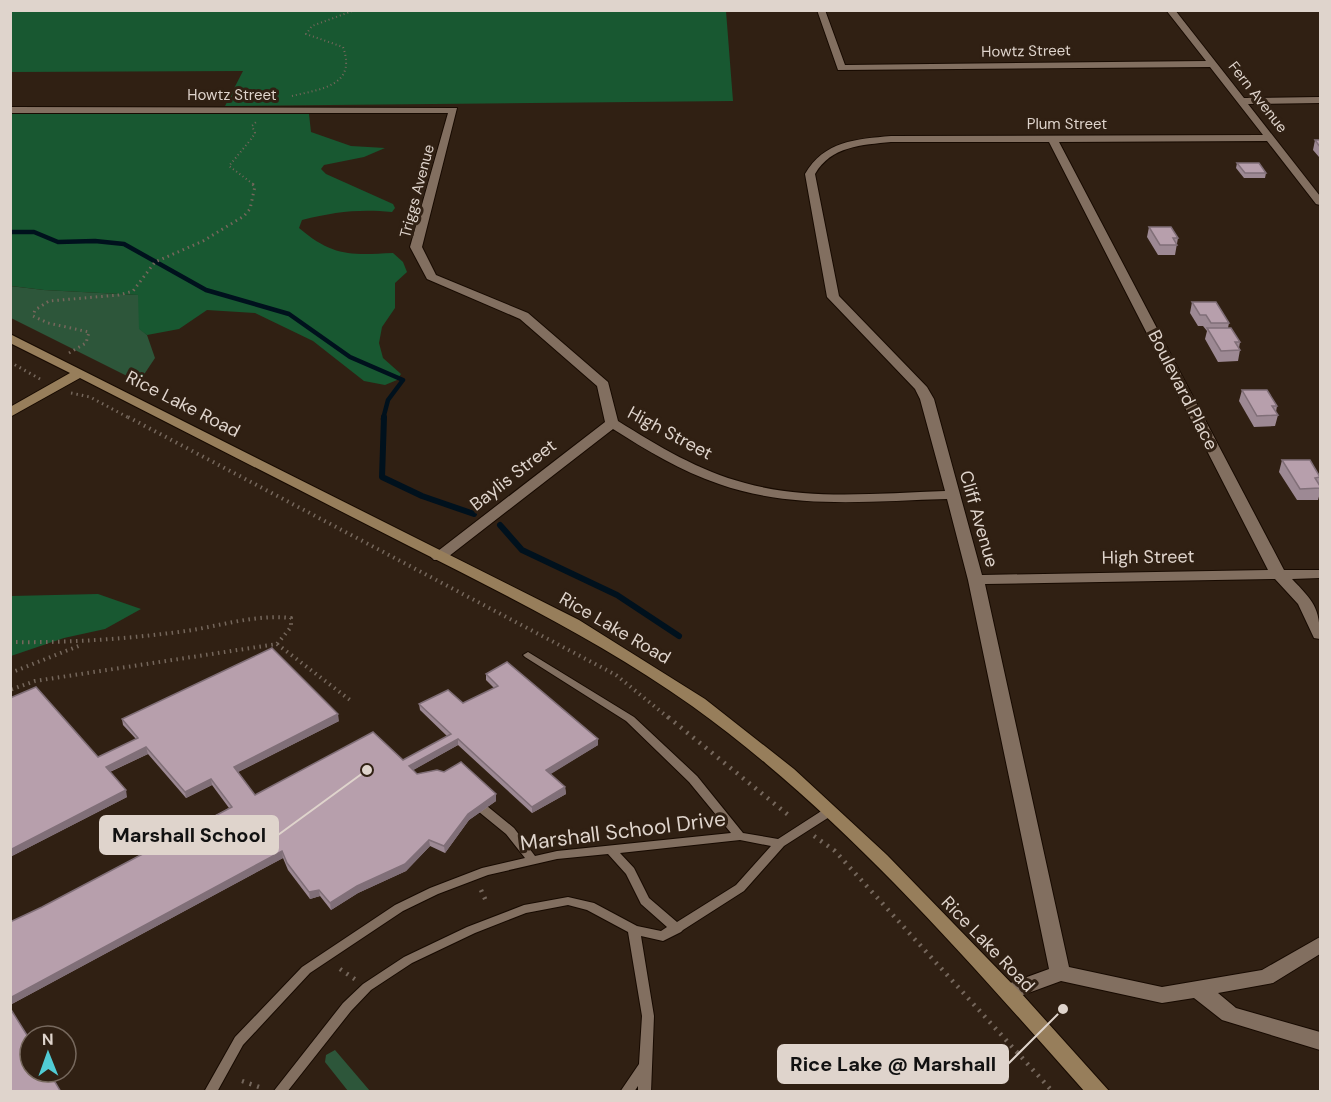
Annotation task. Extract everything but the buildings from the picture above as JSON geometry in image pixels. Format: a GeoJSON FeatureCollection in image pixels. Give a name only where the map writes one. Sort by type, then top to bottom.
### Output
{"type":"FeatureCollection","features":[{"type":"Feature","properties":{"kind":"main road","name":"Rice Lake Road"},"geometry":{"type":"LineString","coordinates":[[10,338],[573,623],[650,668],[739,732],[830,811],[1009,992],[1100,1092]]}},
{"type":"Feature","properties":{"kind":"main road"},"geometry":{"type":"LineString","coordinates":[[10,413],[80,373]]}},
{"type":"Feature","properties":{"kind":"street","name":"Howtz Street"},"geometry":{"type":"LineString","coordinates":[[821,10],[841,68],[1212,64]]}},
{"type":"Feature","properties":{"kind":"street","name":"Fern Avenue"},"geometry":{"type":"LineString","coordinates":[[1170,10],[1320,202]]}},
{"type":"Feature","properties":{"kind":"street"},"geometry":{"type":"LineString","coordinates":[[1243,101],[1320,100]]}},
{"type":"Feature","properties":{"kind":"street","name":"Howtz Street"},"geometry":{"type":"LineString","coordinates":[[10,110],[454,110]]}},
{"type":"Feature","properties":{"kind":"street","name":"Triggs Avenue"},"geometry":{"type":"LineString","coordinates":[[454,110],[416,247],[431,277],[465,291]]}},
{"type":"Feature","properties":{"kind":"street","name":"Plum Street"},"geometry":{"type":"LineString","coordinates":[[862,142],[891,139],[1271,138]]}},
{"type":"Feature","properties":{"kind":"street","name":"Boulevard Place"},"geometry":{"type":"LineString","coordinates":[[1053,139],[1278,574],[1305,602],[1320,634]]}},
{"type":"Feature","properties":{"kind":"street","name":"Cliff Avenue"},"geometry":{"type":"LineString","coordinates":[[862,142],[834,149],[822,156],[810,174],[833,297],[921,387],[927,399],[951,495],[976,580],[1060,973]]}},
{"type":"Feature","properties":{"kind":"street","name":"High Street"},"geometry":{"type":"LineString","coordinates":[[465,291],[524,316],[603,385],[612,423],[680,464],[714,478],[767,493],[813,497],[951,495]]}},
{"type":"Feature","properties":{"kind":"street","name":"Baylis Street"},"geometry":{"type":"LineString","coordinates":[[439,557],[612,423]]}},
{"type":"Feature","properties":{"kind":"street","name":"High Street"},"geometry":{"type":"LineString","coordinates":[[976,580],[1320,574]]}},
{"type":"Feature","properties":{"kind":"street"},"geometry":{"type":"LineString","coordinates":[[1009,992],[1060,973],[1162,995],[1266,977],[1320,945]]}},
{"type":"Feature","properties":{"kind":"street"},"geometry":{"type":"LineString","coordinates":[[1198,989],[1229,1014],[1320,1041]]}},
{"type":"Feature","properties":{"kind":"lane"},"geometry":{"type":"LineString","coordinates":[[528,655],[630,719],[693,779],[740,836]]}},
{"type":"Feature","properties":{"kind":"lane"},"geometry":{"type":"LineString","coordinates":[[483,809],[510,831],[533,861]]}},
{"type":"Feature","properties":{"kind":"lane"},"geometry":{"type":"LineString","coordinates":[[279,1092],[347,1007],[367,987],[408,960],[442,942],[524,909],[568,901],[590,906],[634,930],[663,936],[740,888],[780,843],[830,811]]}},
{"type":"Feature","properties":{"kind":"lane","name":"Marshall School Drive"},"geometry":{"type":"LineString","coordinates":[[210,1092],[240,1041],[306,970],[322,957],[399,908],[434,891],[486,871],[557,855],[740,836],[780,843]]}},
{"type":"Feature","properties":{"kind":"lane"},"geometry":{"type":"LineString","coordinates":[[612,851],[630,871],[645,901],[676,929]]}},
{"type":"Feature","properties":{"kind":"lane"},"geometry":{"type":"LineString","coordinates":[[634,930],[648,1016],[643,1068],[644,1092]]}},
{"type":"Feature","properties":{"kind":"lane"},"geometry":{"type":"LineString","coordinates":[[626,1092],[643,1068]]}},
{"type":"Feature","properties":{"kind":"path"},"geometry":{"type":"LineString","coordinates":[[72,351],[86,343],[89,332],[48,323],[33,316],[35,310],[49,301],[119,295],[133,291],[155,262],[203,241],[244,216],[250,209],[255,186],[229,166],[238,151],[253,138],[255,133],[252,126],[273,103],[291,96],[330,87],[339,81],[349,57],[343,47],[306,34],[307,30],[355,10]]}},
{"type":"Feature","properties":{"kind":"path"},"geometry":{"type":"LineString","coordinates":[[10,362],[38,378]]}},
{"type":"Feature","properties":{"kind":"path"},"geometry":{"type":"LineString","coordinates":[[75,394],[90,397],[616,675],[698,739],[784,813]]}},
{"type":"Feature","properties":{"kind":"path"},"geometry":{"type":"LineString","coordinates":[[10,642],[87,642],[218,627],[282,616],[291,618],[291,627],[277,644],[35,681],[10,690]]}},
{"type":"Feature","properties":{"kind":"path"},"geometry":{"type":"LineString","coordinates":[[10,673],[87,642]]}},
{"type":"Feature","properties":{"kind":"path"},"geometry":{"type":"LineString","coordinates":[[277,644],[350,700]]}},
{"type":"Feature","properties":{"kind":"path"},"geometry":{"type":"LineString","coordinates":[[826,847],[835,851],[1053,1092]]}},
{"type":"Feature","properties":{"kind":"path"},"geometry":{"type":"LineString","coordinates":[[481,890],[486,901]]}},
{"type":"Feature","properties":{"kind":"path"},"geometry":{"type":"LineString","coordinates":[[340,969],[359,982]]}},
{"type":"Feature","properties":{"kind":"path"},"geometry":{"type":"LineString","coordinates":[[242,1082],[262,1088]]}},
{"type":"Feature","properties":{"kind":"green space"},"geometry":{"type":"Polygon","coordinates":[[[10,11],[726,11],[733,101],[225,106],[243,71],[11,72],[10,11]]]}},
{"type":"Feature","properties":{"kind":"green space"},"geometry":{"type":"Polygon","coordinates":[[[11,114],[309,114],[311,132],[351,146],[385,148],[364,157],[324,165],[321,169],[326,174],[393,204],[395,208],[392,212],[357,211],[325,215],[302,220],[299,228],[333,249],[354,254],[393,253],[403,262],[407,272],[395,283],[395,308],[382,327],[379,343],[383,358],[401,374],[397,380],[385,385],[364,381],[313,341],[255,313],[207,310],[179,329],[147,335],[139,329],[138,295],[11,286],[11,114]]]}},
{"type":"Feature","properties":{"kind":"green space"},"geometry":{"type":"Polygon","coordinates":[[[10,286],[139,295],[139,328],[147,335],[155,358],[139,382],[11,318],[10,286]]]}},
{"type":"Feature","properties":{"kind":"green space"},"geometry":{"type":"Polygon","coordinates":[[[98,594],[141,609],[105,629],[64,638],[11,656],[11,596],[98,594]]]}},
{"type":"Feature","properties":{"kind":"green space"},"geometry":{"type":"Polygon","coordinates":[[[335,1050],[370,1091],[348,1091],[325,1062],[326,1055],[335,1050]]]}},
{"type":"Feature","properties":{"kind":"waterway"},"geometry":{"type":"LineString","coordinates":[[10,232],[34,232],[58,242],[95,241],[124,244],[206,290],[289,314],[350,357],[403,380],[388,400],[383,419]]}},
{"type":"Feature","properties":{"kind":"waterway"},"geometry":{"type":"LineString","coordinates":[[384,417],[382,477],[422,496],[474,514]]}},
{"type":"Feature","properties":{"kind":"waterway"},"geometry":{"type":"LineString","coordinates":[[500,525],[522,550],[617,595],[679,636]]}},
{"type":"Feature","properties":{"kind":"place","name":"Marshall School"},"geometry":{"type":"Point","coordinates":[367,770]}},
{"type":"Feature","properties":{"kind":"place","name":"Rice Lake @ Marshall"},"geometry":{"type":"Point","coordinates":[1063,1009]}}]}
